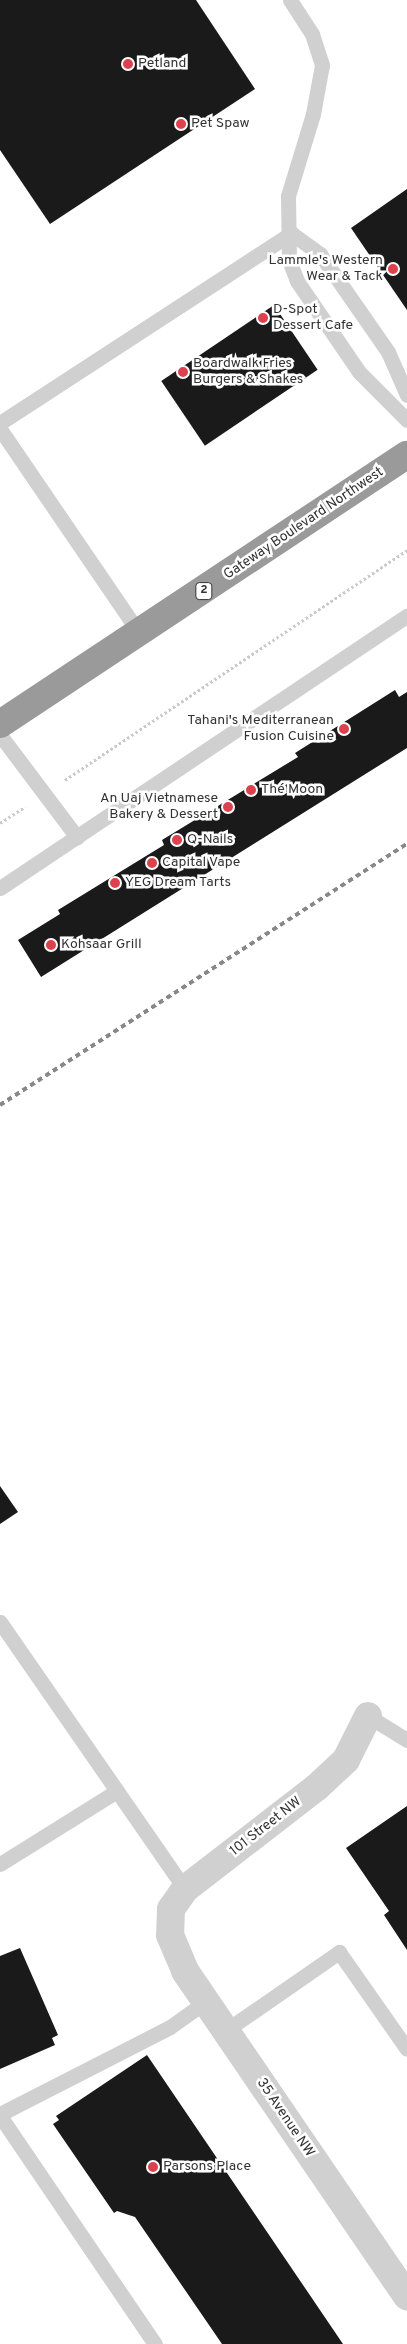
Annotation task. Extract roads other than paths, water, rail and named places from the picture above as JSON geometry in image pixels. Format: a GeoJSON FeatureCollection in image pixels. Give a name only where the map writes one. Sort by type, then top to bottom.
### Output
{"type":"FeatureCollection","features":[{"type":"Feature","properties":{"kind":"highway","name":"Gateway Boulevard Northwest"},"geometry":{"type":"LineString","coordinates":[[0,724],[140,634],[407,456]]}},
{"type":"Feature","properties":{"kind":"street","name":"101 Street NW"},"geometry":{"type":"LineString","coordinates":[[170,1935],[171,1909],[185,1889],[318,1787],[346,1760],[368,1716]]}},
{"type":"Feature","properties":{"kind":"street","name":"35 Avenue NW"},"geometry":{"type":"LineString","coordinates":[[170,1935],[185,1971],[407,2297]]}},
{"type":"Feature","properties":{"kind":"lane"},"geometry":{"type":"LineString","coordinates":[[290,0],[312,34],[322,65],[313,114],[288,196],[286,212],[291,232],[289,260],[297,281],[360,372],[407,420]]}},
{"type":"Feature","properties":{"kind":"lane"},"geometry":{"type":"LineString","coordinates":[[291,232],[320,254],[388,352],[407,394]]}},
{"type":"Feature","properties":{"kind":"lane"},"geometry":{"type":"LineString","coordinates":[[0,423],[291,232]]}},
{"type":"Feature","properties":{"kind":"lane"},"geometry":{"type":"LineString","coordinates":[[0,429],[140,634]]}},
{"type":"Feature","properties":{"kind":"lane"},"geometry":{"type":"LineString","coordinates":[[0,888],[407,616]]}},
{"type":"Feature","properties":{"kind":"lane"},"geometry":{"type":"LineString","coordinates":[[0,735],[46,793],[77,837]]}},
{"type":"Feature","properties":{"kind":"lane"},"geometry":{"type":"LineString","coordinates":[[0,1622],[185,1889]]}},
{"type":"Feature","properties":{"kind":"lane"},"geometry":{"type":"LineString","coordinates":[[368,1716],[407,1740]]}},
{"type":"Feature","properties":{"kind":"lane"},"geometry":{"type":"LineString","coordinates":[[0,1864],[117,1791]]}},
{"type":"Feature","properties":{"kind":"lane"},"geometry":{"type":"LineString","coordinates":[[225,2031],[339,1952],[407,2049]]}},
{"type":"Feature","properties":{"kind":"lane"},"geometry":{"type":"LineString","coordinates":[[155,2344],[0,2115],[170,2027],[206,2002]]}},
{"type":"Feature","properties":{"kind":"railway"},"geometry":{"type":"LineString","coordinates":[[0,1105],[407,844]]}},
{"type":"Feature","properties":{"kind":"place","name":"Petland"},"geometry":{"type":"Point","coordinates":[128,64]}},
{"type":"Feature","properties":{"kind":"place","name":"Pet Spaw"},"geometry":{"type":"Point","coordinates":[181,124]}},
{"type":"Feature","properties":{"kind":"place","name":"Lammle's Western Wear & Tack"},"geometry":{"type":"Point","coordinates":[393,269]}},
{"type":"Feature","properties":{"kind":"place","name":"D-Spot Dessert Cafe"},"geometry":{"type":"Point","coordinates":[263,318]}},
{"type":"Feature","properties":{"kind":"place","name":"Boardwalk Fries Burgers & Shakes"},"geometry":{"type":"Point","coordinates":[183,372]}},
{"type":"Feature","properties":{"kind":"place","name":"Tahani's Mediterranean Fusion Cuisine"},"geometry":{"type":"Point","coordinates":[344,729]}},
{"type":"Feature","properties":{"kind":"place","name":"Thé Moon"},"geometry":{"type":"Point","coordinates":[251,790]}},
{"type":"Feature","properties":{"kind":"place","name":"An Uaj Vietnamese Bakery & Dessert"},"geometry":{"type":"Point","coordinates":[228,807]}},
{"type":"Feature","properties":{"kind":"place","name":"Q-Nails"},"geometry":{"type":"Point","coordinates":[177,840]}},
{"type":"Feature","properties":{"kind":"place","name":"Capital Vape"},"geometry":{"type":"Point","coordinates":[152,863]}},
{"type":"Feature","properties":{"kind":"place","name":"YEG Dream Tarts"},"geometry":{"type":"Point","coordinates":[115,883]}},
{"type":"Feature","properties":{"kind":"place","name":"Kohsaar Grill"},"geometry":{"type":"Point","coordinates":[51,945]}},
{"type":"Feature","properties":{"kind":"place","name":"Parsons Place"},"geometry":{"type":"Point","coordinates":[153,2167]}}]}
